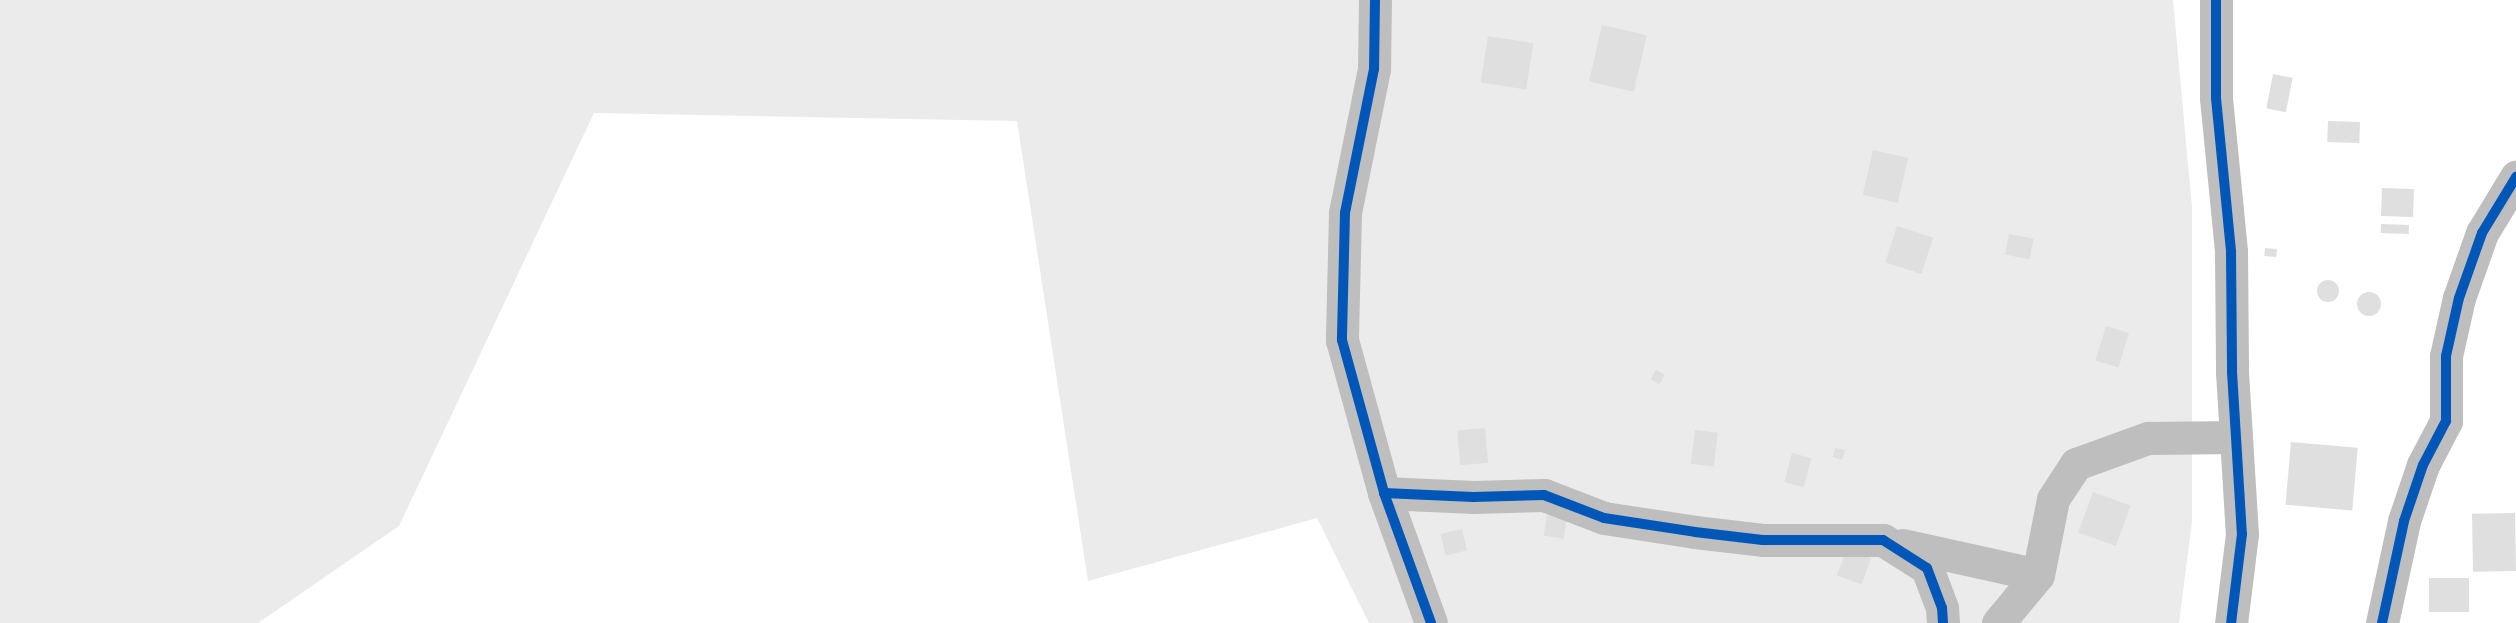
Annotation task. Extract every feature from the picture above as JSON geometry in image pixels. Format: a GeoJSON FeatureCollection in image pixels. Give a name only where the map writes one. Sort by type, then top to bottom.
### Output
{"type":"FeatureCollection","features":[{"type":"Feature","properties":{"kind":"street"},"geometry":{"type":"LineString","coordinates":[[1375,0],[1374,69],[1345,214],[1342,340],[1384,493],[1431,623]]}},
{"type":"Feature","properties":{"kind":"street"},"geometry":{"type":"LineString","coordinates":[[2216,0],[2216,98],[2231,252],[2236,437],[2242,534],[2231,623]]}},
{"type":"Feature","properties":{"kind":"street"},"geometry":{"type":"LineString","coordinates":[[2382,623],[2404,521],[2423,465],[2446,421],[2446,356],[2459,298],[2482,233],[2516,177]]}},
{"type":"Feature","properties":{"kind":"street"},"geometry":{"type":"LineString","coordinates":[[1998,623],[2038,575],[2053,499],[2076,464],[2148,438],[2236,437]]}},
{"type":"Feature","properties":{"kind":"street"},"geometry":{"type":"LineString","coordinates":[[1384,493],[1474,497],[1544,495],[1604,517],[1695,532],[1763,540],[1883,540],[2038,575]]}},
{"type":"Feature","properties":{"kind":"street"},"geometry":{"type":"LineString","coordinates":[[1883,540],[1927,568],[1942,608],[1943,623]]}},
{"type":"Feature","properties":{"kind":"shaded area"},"geometry":{"type":"Polygon","coordinates":[[[0,0],[2173,0],[2192,207],[2192,522],[2179,623],[1369,623],[1317,518],[1088,581],[1017,121],[594,113],[399,526],[258,623],[0,623],[0,0]]]}},
{"type":"Feature","properties":{"kind":"building"},"geometry":{"type":"Polygon","coordinates":[[[1602,25],[1647,35],[1634,92],[1589,82],[1602,25]]]}},
{"type":"Feature","properties":{"kind":"building"},"geometry":{"type":"Polygon","coordinates":[[[1488,36],[1533,43],[1526,90],[1481,82],[1488,36]]]}},
{"type":"Feature","properties":{"kind":"building"},"geometry":{"type":"Polygon","coordinates":[[[2273,74],[2293,78],[2286,112],[2266,108],[2273,74]]]}},
{"type":"Feature","properties":{"kind":"building"},"geometry":{"type":"Polygon","coordinates":[[[2328,121],[2360,122],[2359,143],[2327,142],[2328,121]]]}},
{"type":"Feature","properties":{"kind":"building"},"geometry":{"type":"Polygon","coordinates":[[[1873,150],[1908,158],[1898,203],[1863,195],[1873,150]]]}},
{"type":"Feature","properties":{"kind":"building"},"geometry":{"type":"Polygon","coordinates":[[[2382,188],[2414,189],[2413,217],[2381,216],[2382,188]]]}},
{"type":"Feature","properties":{"kind":"building"},"geometry":{"type":"Polygon","coordinates":[[[2381,224],[2409,225],[2409,234],[2381,233],[2381,224]]]}},
{"type":"Feature","properties":{"kind":"building"},"geometry":{"type":"Polygon","coordinates":[[[1897,226],[1933,238],[1921,274],[1885,262],[1897,226]]]}},
{"type":"Feature","properties":{"kind":"building"},"geometry":{"type":"Polygon","coordinates":[[[2009,234],[2034,239],[2030,259],[2005,255],[2009,234]]]}},
{"type":"Feature","properties":{"kind":"building"},"geometry":{"type":"Polygon","coordinates":[[[2265,248],[2277,249],[2276,257],[2264,256],[2265,248]]]}},
{"type":"Feature","properties":{"kind":"building"},"geometry":{"type":"Polygon","coordinates":[[[2324,280],[2332,280],[2339,287],[2339,295],[2332,302],[2324,302],[2317,295],[2317,287],[2324,280]]]}},
{"type":"Feature","properties":{"kind":"building"},"geometry":{"type":"Polygon","coordinates":[[[2369,292],[2377,296],[2381,304],[2377,312],[2369,316],[2361,312],[2357,304],[2361,296],[2369,292]]]}},
{"type":"Feature","properties":{"kind":"building"},"geometry":{"type":"Polygon","coordinates":[[[2106,326],[2129,333],[2118,367],[2095,360],[2106,326]]]}},
{"type":"Feature","properties":{"kind":"building"},"geometry":{"type":"Polygon","coordinates":[[[1656,370],[1665,375],[1659,384],[1651,380],[1656,370]]]}},
{"type":"Feature","properties":{"kind":"building"},"geometry":{"type":"Polygon","coordinates":[[[1485,428],[1488,463],[1460,465],[1457,430],[1485,428]]]}},
{"type":"Feature","properties":{"kind":"building"},"geometry":{"type":"Polygon","coordinates":[[[1695,430],[1718,433],[1714,467],[1691,464],[1695,430]]]}},
{"type":"Feature","properties":{"kind":"building"},"geometry":{"type":"Polygon","coordinates":[[[2291,442],[2358,448],[2352,511],[2286,505],[2291,442]]]}},
{"type":"Feature","properties":{"kind":"building"},"geometry":{"type":"Polygon","coordinates":[[[1835,448],[1845,450],[1842,460],[1833,457],[1835,448]]]}},
{"type":"Feature","properties":{"kind":"building"},"geometry":{"type":"Polygon","coordinates":[[[1792,453],[1811,458],[1804,487],[1784,482],[1792,453]]]}},
{"type":"Feature","properties":{"kind":"building"},"geometry":{"type":"Polygon","coordinates":[[[2093,492],[2131,506],[2116,546],[2078,532],[2093,492]]]}},
{"type":"Feature","properties":{"kind":"building"},"geometry":{"type":"Polygon","coordinates":[[[2515,513],[2516,571],[2473,572],[2472,514],[2515,513]]]}},
{"type":"Feature","properties":{"kind":"building"},"geometry":{"type":"Polygon","coordinates":[[[1547,515],[1567,518],[1563,539],[1544,536],[1547,515]]]}},
{"type":"Feature","properties":{"kind":"building"},"geometry":{"type":"Polygon","coordinates":[[[1462,529],[1467,550],[1446,555],[1441,534],[1462,529]]]}},
{"type":"Feature","properties":{"kind":"building"},"geometry":{"type":"Polygon","coordinates":[[[1847,549],[1871,558],[1861,584],[1837,575],[1847,549]]]}},
{"type":"Feature","properties":{"kind":"building"},"geometry":{"type":"Polygon","coordinates":[[[2429,578],[2469,578],[2469,612],[2429,612],[2429,578]]]}},
{"type":"Feature","properties":{"kind":"cycle path"},"geometry":{"type":"LineString","coordinates":[[1375,0],[1374,69],[1345,213],[1342,340],[1384,493],[1431,623]]}},
{"type":"Feature","properties":{"kind":"cycle path"},"geometry":{"type":"LineString","coordinates":[[2216,0],[2216,98],[2231,252],[2232,372],[2242,534],[2231,623]]}},
{"type":"Feature","properties":{"kind":"cycle path"},"geometry":{"type":"LineString","coordinates":[[2382,623],[2404,521],[2423,465],[2446,421],[2446,356],[2459,298],[2482,233],[2516,177]]}},
{"type":"Feature","properties":{"kind":"cycle path"},"geometry":{"type":"LineString","coordinates":[[1384,493],[1473,497],[1544,495],[1604,518],[1695,532],[1763,540],[1883,540],[1927,568],[1942,608],[1943,623]]}}]}
